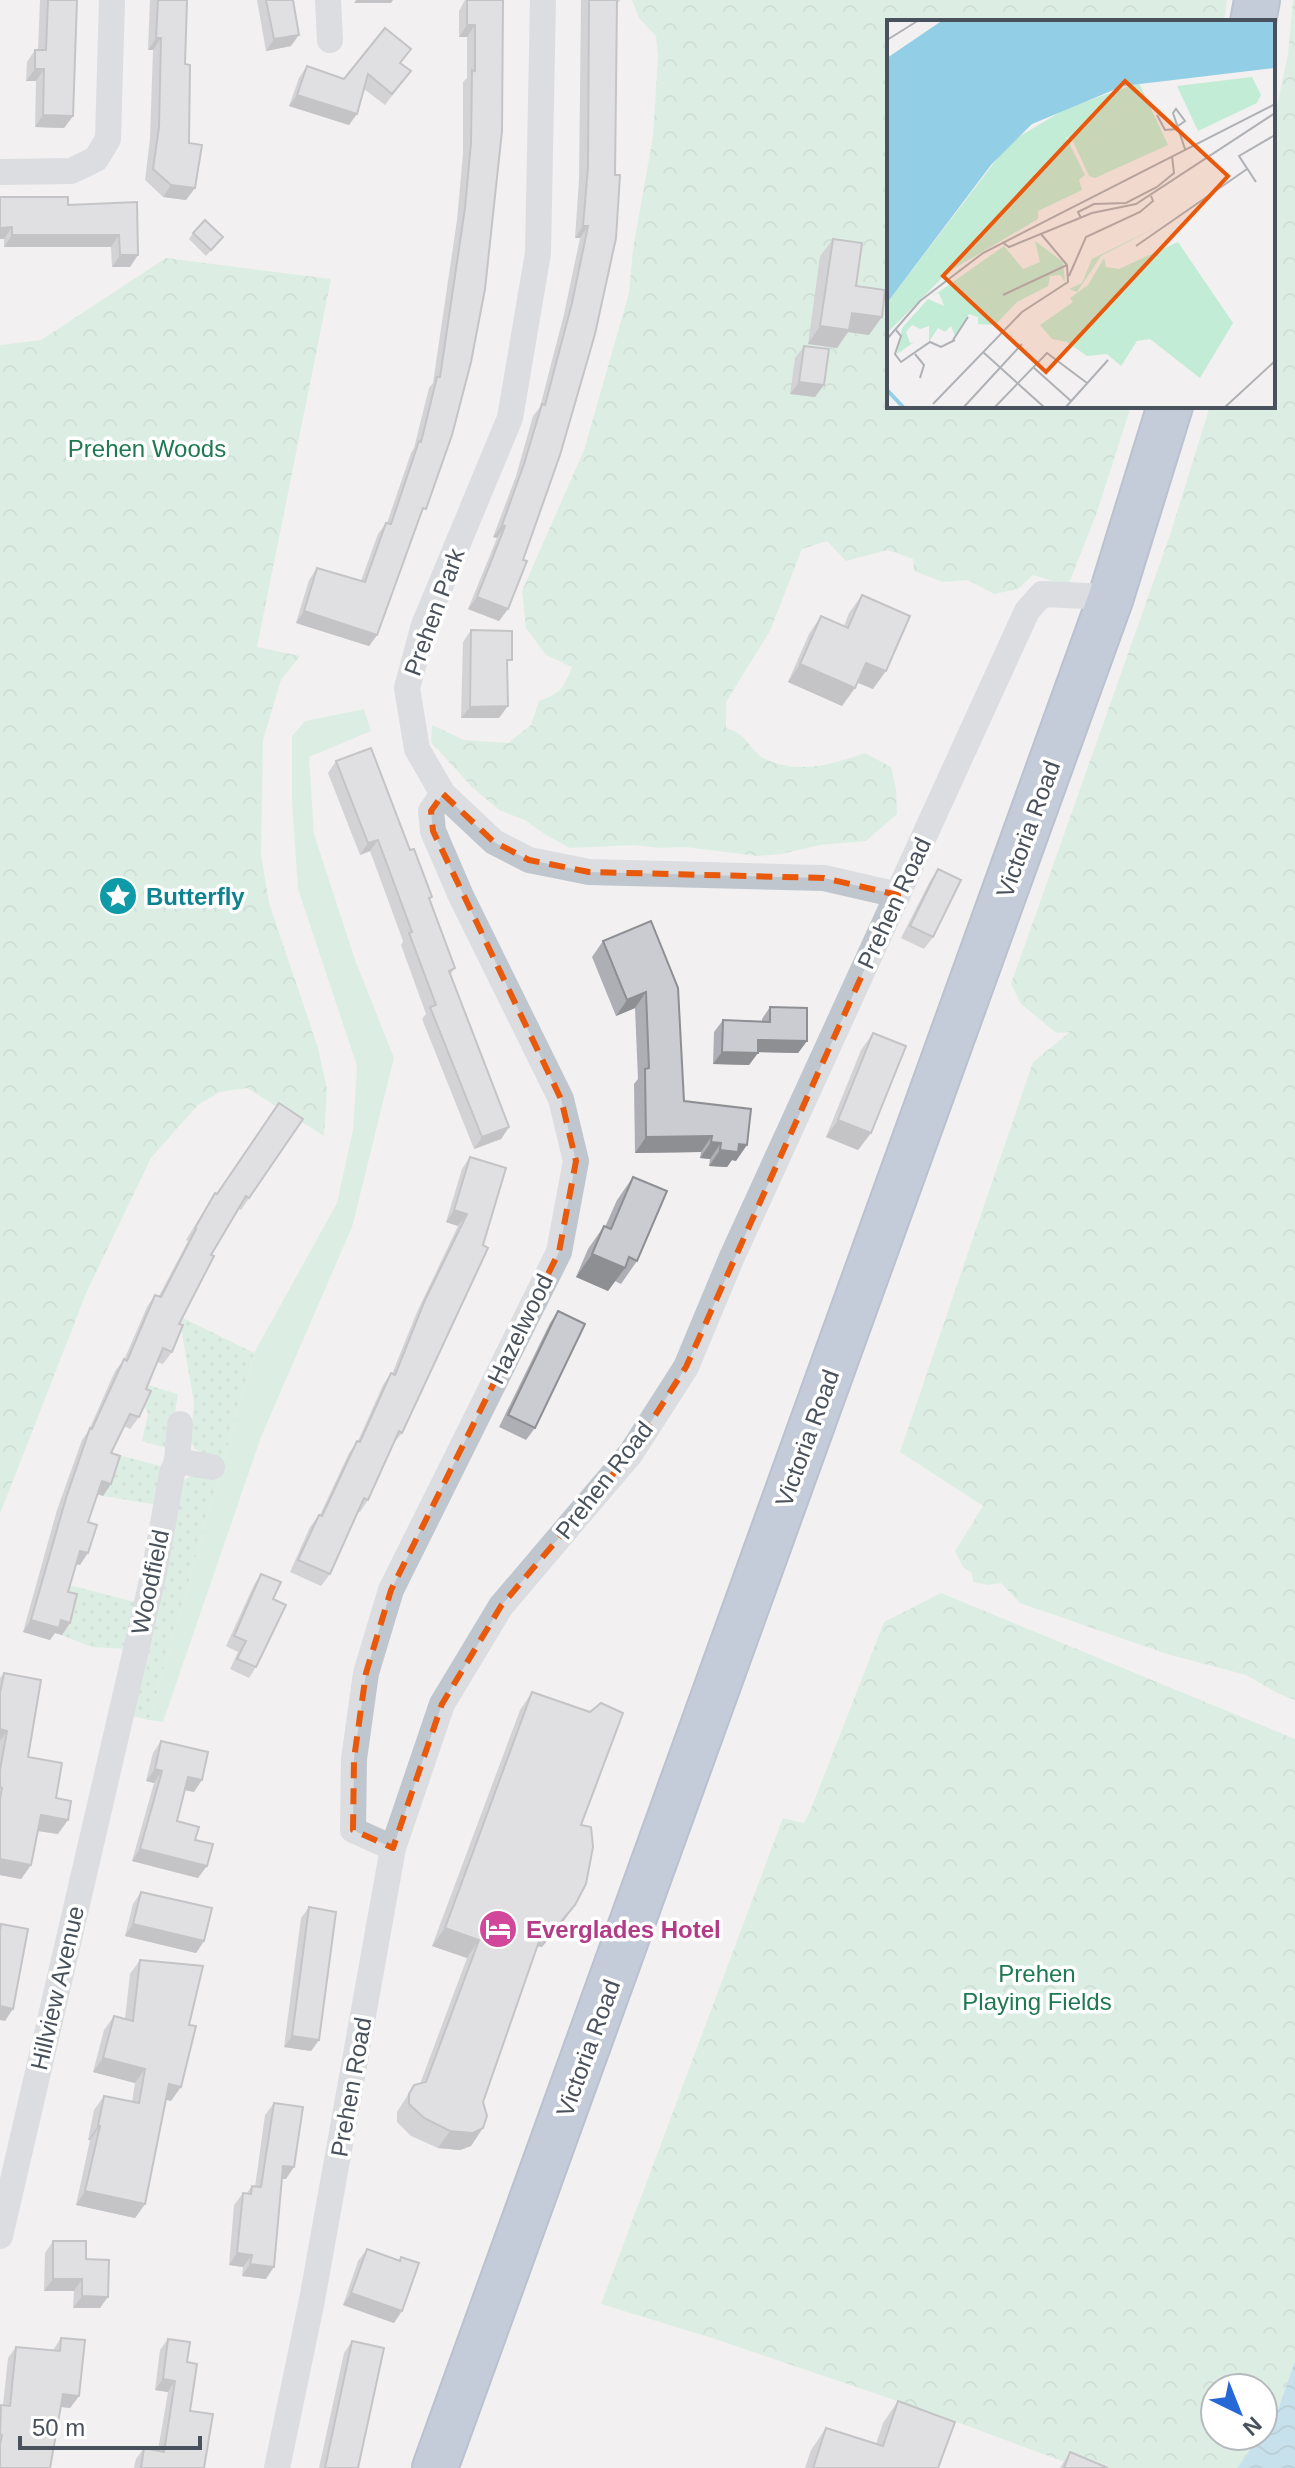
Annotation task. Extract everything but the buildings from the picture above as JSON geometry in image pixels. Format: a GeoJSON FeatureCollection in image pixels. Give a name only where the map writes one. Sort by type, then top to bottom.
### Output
{"type":"FeatureCollection","features":[{"type":"Feature","properties":{"kind":"highway"},"geometry":{"type":"LineString","coordinates":[[1253,20],[1257,0]]}},
{"type":"Feature","properties":{"kind":"highway","name":"Victoria Road"},"geometry":{"type":"LineString","coordinates":[[435,2468],[1111,597],[1169,408]]}},
{"type":"Feature","properties":{"kind":"street"},"geometry":{"type":"LineString","coordinates":[[0,172],[71,171],[96,159],[108,139],[112,0]]}},
{"type":"Feature","properties":{"kind":"street"},"geometry":{"type":"LineString","coordinates":[[328,0],[330,40]]}},
{"type":"Feature","properties":{"kind":"street","name":"Prehen Park"},"geometry":{"type":"LineString","coordinates":[[543,0],[538,253],[510,418],[424,625],[407,688],[417,749],[443,794],[494,842],[529,860],[589,872],[824,878],[898,895]]}},
{"type":"Feature","properties":{"kind":"street","name":"Prehen Road"},"geometry":{"type":"LineString","coordinates":[[277,2468],[312,2300],[393,1848],[442,1704],[501,1606],[631,1453],[686,1367],[737,1248],[1027,611],[1042,594],[1111,597]]}},
{"type":"Feature","properties":{"kind":"street","name":"Hazelwood"},"geometry":{"type":"LineString","coordinates":[[393,1848],[353,1830],[354,1759],[366,1673],[391,1590],[559,1252],[576,1161],[561,1099],[461,896],[433,831],[431,811],[443,794]]}},
{"type":"Feature","properties":{"kind":"street","name":"Woodfield"},"geometry":{"type":"LineString","coordinates":[[113,1739],[155,1568],[172,1473],[177,1461],[180,1424]]}},
{"type":"Feature","properties":{"kind":"street"},"geometry":{"type":"LineString","coordinates":[[177,1461],[212,1467]]}},
{"type":"Feature","properties":{"kind":"street","name":"Hillview Avenue"},"geometry":{"type":"LineString","coordinates":[[0,2236],[113,1739]]}},
{"type":"Feature","properties":{"kind":"highlighted area"},"geometry":{"type":"Polygon","coordinates":[[[443,794],[494,842],[529,860],[589,872],[824,878],[898,895],[686,1367],[631,1453],[501,1606],[442,1704],[393,1848],[353,1830],[354,1759],[366,1673],[391,1590],[559,1252],[576,1161],[561,1099],[433,831],[431,811],[443,794]]]}},
{"type":"Feature","properties":{"kind":"green space"},"geometry":{"type":"Polygon","coordinates":[[[632,0],[1227,0],[1224,20],[887,20],[887,408],[1130,408],[1097,512],[1068,586],[1033,575],[1018,589],[994,594],[968,580],[943,582],[914,571],[913,559],[888,550],[846,561],[827,541],[802,549],[770,631],[726,702],[726,728],[740,735],[759,755],[777,764],[815,766],[865,753],[891,767],[897,814],[866,841],[758,856],[685,847],[634,845],[570,848],[525,820],[499,810],[472,787],[431,742],[432,725],[464,740],[508,743],[531,725],[539,701],[560,689],[572,667],[546,655],[526,628],[522,591],[584,450],[629,293],[633,249],[653,136],[658,56],[656,36],[639,18],[632,0]]]}},
{"type":"Feature","properties":{"kind":"green space"},"geometry":{"type":"Polygon","coordinates":[[[1295,0],[1295,1700],[1246,1675],[1167,1654],[1020,1603],[1001,1583],[988,1585],[973,1582],[972,1573],[963,1567],[955,1551],[983,1506],[900,1452],[1033,1062],[1070,1032],[1056,1033],[1021,1004],[1011,984],[1170,535],[1209,408],[1275,408],[1275,116],[1295,0]]]}},
{"type":"Feature","properties":{"kind":"green space","name":"Prehen Woods"},"geometry":{"type":"Polygon","coordinates":[[[166,258],[331,279],[257,647],[300,656],[281,680],[263,740],[261,854],[269,903],[318,1048],[327,1089],[324,1136],[247,1088],[220,1092],[198,1105],[151,1158],[87,1291],[0,1514],[0,345],[41,340],[166,258]]]}},
{"type":"Feature","properties":{"kind":"green space"},"geometry":{"type":"Polygon","coordinates":[[[364,709],[371,731],[309,757],[314,834],[354,957],[394,1058],[352,1227],[261,1437],[163,1722],[149,1720],[254,1353],[337,1203],[353,1130],[357,1066],[298,889],[292,802],[292,736],[305,721],[364,709]]]}},
{"type":"Feature","properties":{"kind":"green space"},"geometry":{"type":"Polygon","coordinates":[[[179,1316],[254,1353],[149,1720],[129,1715],[183,1480],[220,1462],[195,1449],[190,1440],[194,1403],[179,1316]]]}},
{"type":"Feature","properties":{"kind":"green space"},"geometry":{"type":"Polygon","coordinates":[[[141,1383],[178,1394],[169,1449],[142,1441],[148,1413],[143,1403],[141,1383]]]}},
{"type":"Feature","properties":{"kind":"green space"},"geometry":{"type":"Polygon","coordinates":[[[107,1452],[165,1467],[158,1505],[103,1496],[112,1469],[107,1452]]]}},
{"type":"Feature","properties":{"kind":"green space"},"geometry":{"type":"Polygon","coordinates":[[[69,1585],[135,1602],[126,1649],[92,1647],[61,1635],[69,1607],[60,1604],[69,1585]]]}},
{"type":"Feature","properties":{"kind":"green space","name":"Prehen Playing Fields"},"geometry":{"type":"Polygon","coordinates":[[[941,1593],[1295,1739],[1295,2361],[1279,2406],[1279,2372],[1199,2372],[1199,2452],[1248,2452],[1237,2468],[1081,2468],[930,2412],[601,2304],[783,1818],[804,1823],[884,1622],[941,1593]]]}},
{"type":"Feature","properties":{"kind":"water"},"geometry":{"type":"Polygon","coordinates":[[[1295,2361],[1295,2468],[1237,2468],[1248,2452],[1279,2452],[1279,2406],[1295,2361]]]}},
{"type":"Feature","properties":{"kind":"place","name":"Butterfly"},"geometry":{"type":"Point","coordinates":[118,896]}},
{"type":"Feature","properties":{"kind":"place","name":"Everglades Hotel"},"geometry":{"type":"Point","coordinates":[498,1929]}}]}
